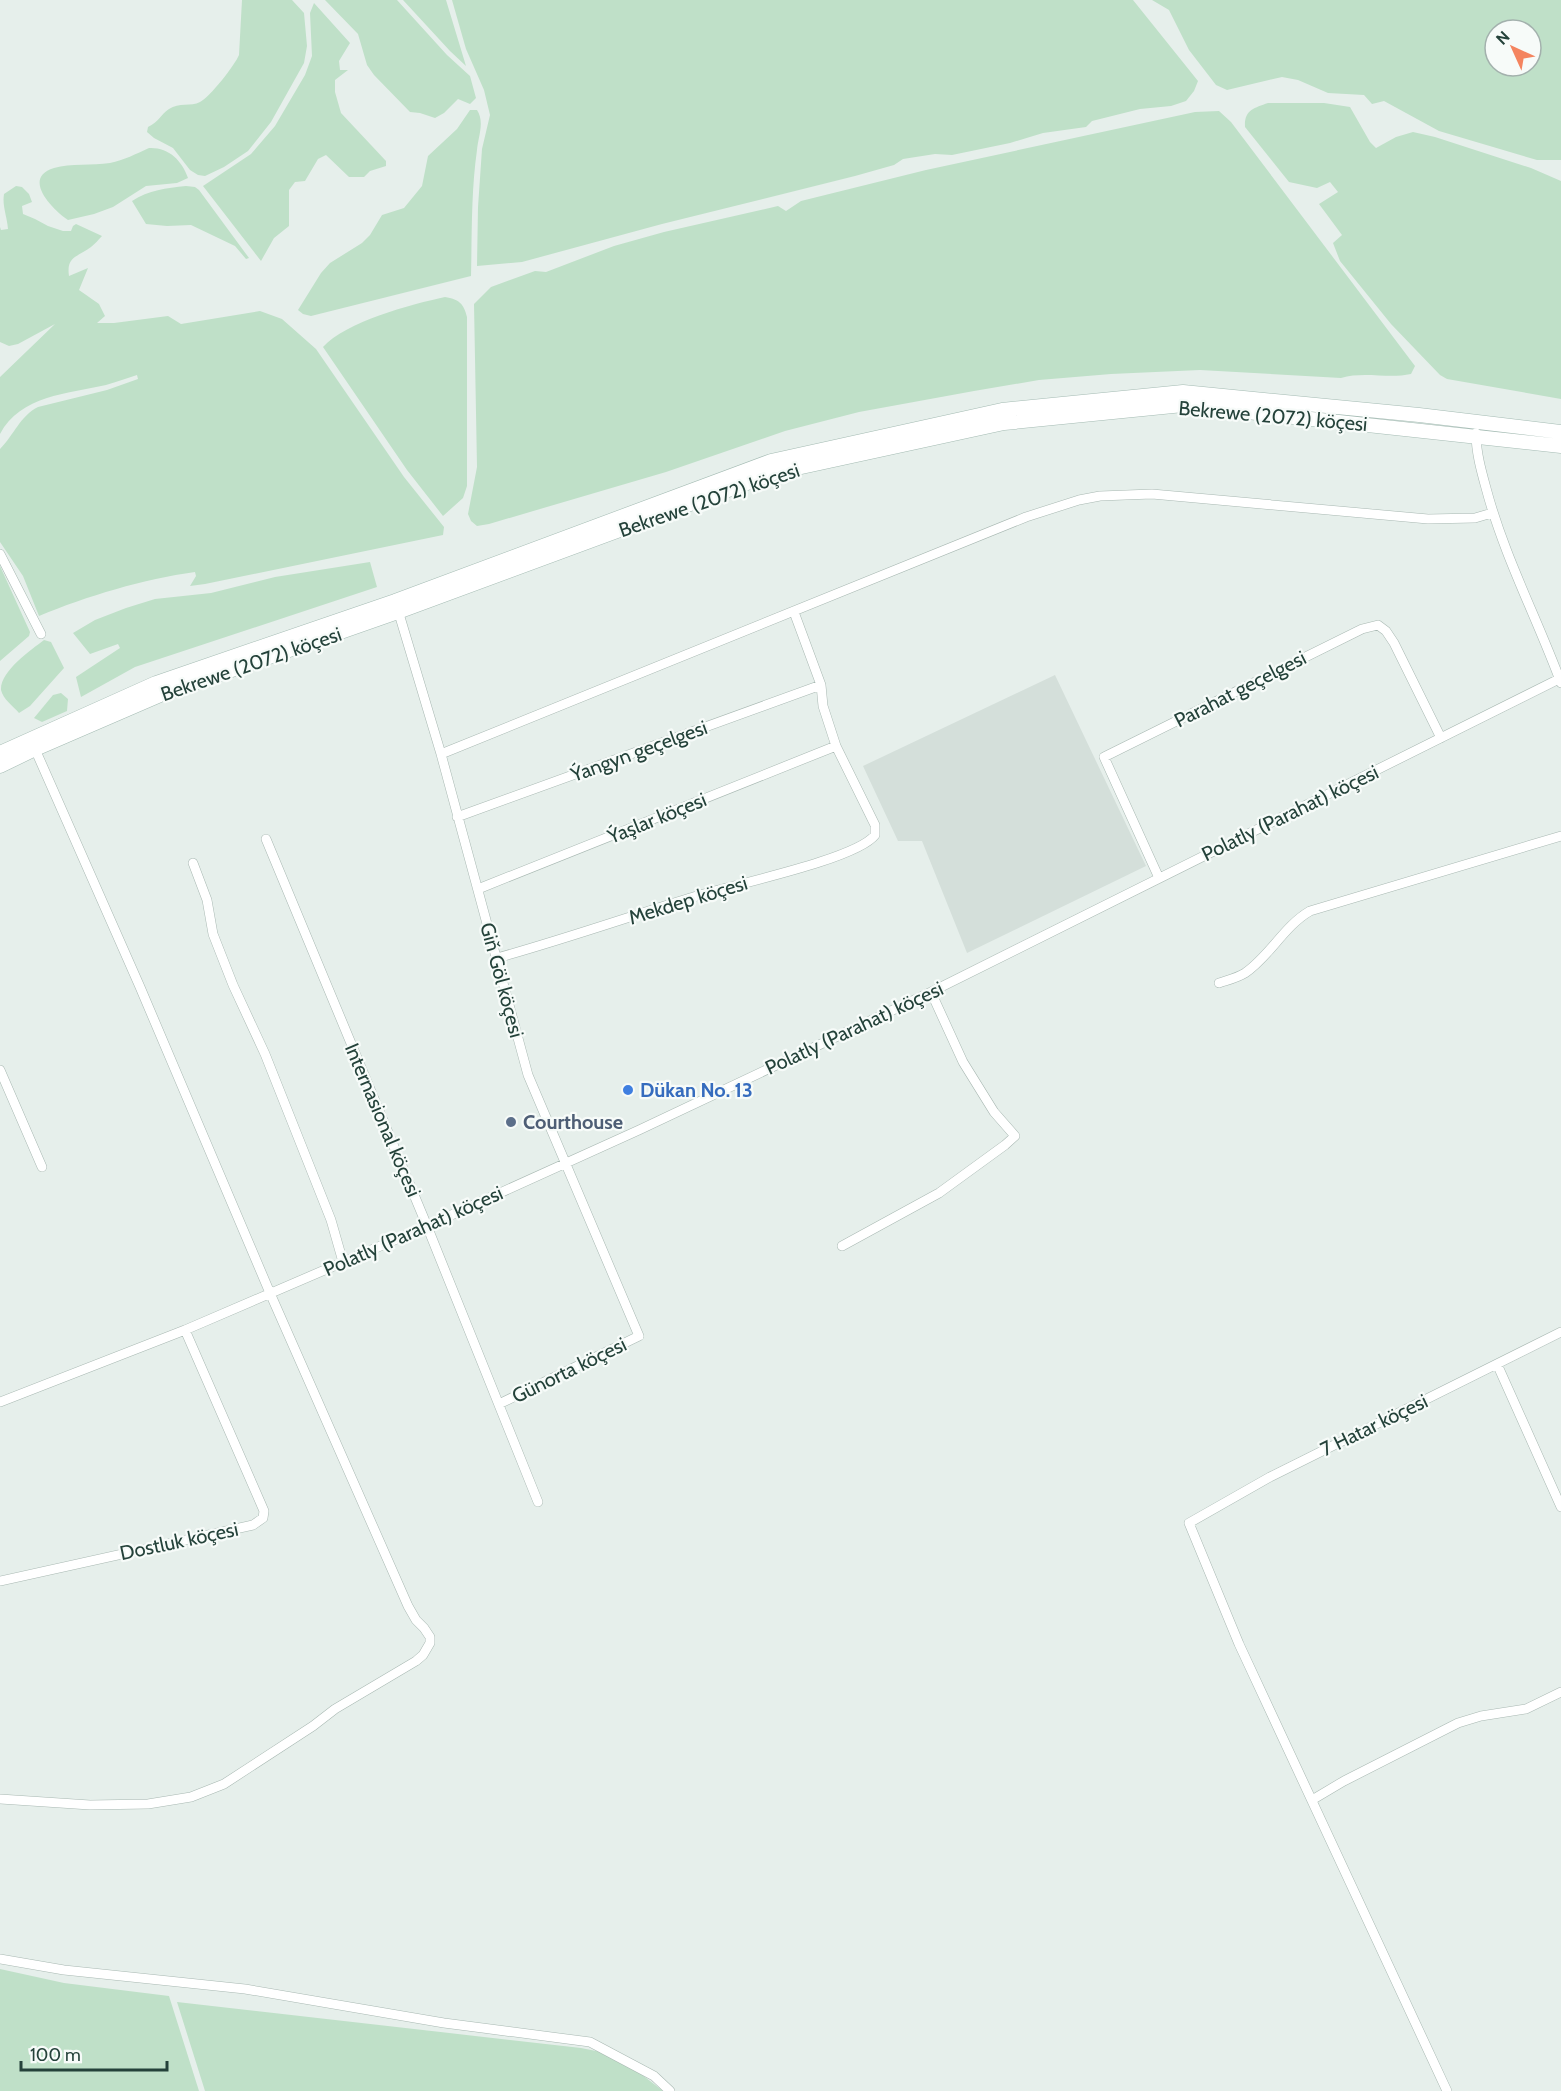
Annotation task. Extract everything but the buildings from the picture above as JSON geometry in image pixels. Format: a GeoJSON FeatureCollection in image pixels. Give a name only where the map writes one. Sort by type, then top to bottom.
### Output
{"type":"FeatureCollection","features":[{"type":"Feature","properties":{"kind":"main road","name":"Bekrewe (2072) köçesi"},"geometry":{"type":"LineString","coordinates":[[0,753],[156,683],[397,607],[771,461],[1002,410],[1183,392],[1561,432]]}},
{"type":"Feature","properties":{"kind":"main road","name":"Bekrewe (2072) köçesi"},"geometry":{"type":"LineString","coordinates":[[0,766],[160,695],[397,607],[774,473],[1004,423],[1184,405],[1561,446]]}},
{"type":"Feature","properties":{"kind":"street"},"geometry":{"type":"LineString","coordinates":[[1476,422],[1478,459],[1492,513],[1521,589],[1560,680]]}},
{"type":"Feature","properties":{"kind":"street"},"geometry":{"type":"LineString","coordinates":[[441,754],[1026,517],[1079,500],[1100,496],[1173,495],[1428,519],[1475,518],[1492,513]]}},
{"type":"Feature","properties":{"kind":"street"},"geometry":{"type":"LineString","coordinates":[[0,554],[41,634]]}},
{"type":"Feature","properties":{"kind":"street","name":"Giň Göl köçesi"},"geometry":{"type":"LineString","coordinates":[[397,607],[441,754],[528,1075],[639,1336]]}},
{"type":"Feature","properties":{"kind":"street"},"geometry":{"type":"LineString","coordinates":[[794,612],[821,685],[823,706],[836,746]]}},
{"type":"Feature","properties":{"kind":"street","name":"Parahat geçelgesi"},"geometry":{"type":"LineString","coordinates":[[1160,878],[1104,758],[1362,629],[1378,625],[1386,631],[1441,738]]}},
{"type":"Feature","properties":{"kind":"street","name":"Polatly (Parahat) köçesi"},"geometry":{"type":"LineString","coordinates":[[0,1402],[185,1330],[565,1164],[931,992],[1560,680]]}},
{"type":"Feature","properties":{"kind":"street","name":"Ýangyn geçelgesi"},"geometry":{"type":"LineString","coordinates":[[457,817],[821,685]]}},
{"type":"Feature","properties":{"kind":"street","name":"Mekdep köçesi"},"geometry":{"type":"LineString","coordinates":[[497,958],[692,897],[842,854],[865,843],[875,835],[875,825],[836,746]]}},
{"type":"Feature","properties":{"kind":"street","name":"Ýaşlar köçesi"},"geometry":{"type":"LineString","coordinates":[[478,889],[836,746]]}},
{"type":"Feature","properties":{"kind":"street"},"geometry":{"type":"LineString","coordinates":[[0,1799],[90,1805],[148,1804],[172,1801],[207,1791],[242,1774],[335,1708],[416,1661],[430,1643],[428,1632],[416,1620],[408,1606],[35,749]]}},
{"type":"Feature","properties":{"kind":"street"},"geometry":{"type":"LineString","coordinates":[[1219,983],[1246,972],[1310,911],[1561,836]]}},
{"type":"Feature","properties":{"kind":"street","name":"Internasional köçesi"},"geometry":{"type":"LineString","coordinates":[[266,839],[427,1226],[538,1502]]}},
{"type":"Feature","properties":{"kind":"street"},"geometry":{"type":"LineString","coordinates":[[193,863],[207,900],[213,934],[233,986],[265,1054],[330,1220],[343,1262]]}},
{"type":"Feature","properties":{"kind":"street"},"geometry":{"type":"LineString","coordinates":[[842,1246],[939,1193],[1015,1136],[994,1112],[963,1062],[931,992]]}},
{"type":"Feature","properties":{"kind":"street"},"geometry":{"type":"LineString","coordinates":[[0,1070],[42,1167]]}},
{"type":"Feature","properties":{"kind":"street","name":"Dostluk köçesi"},"geometry":{"type":"LineString","coordinates":[[0,1581],[253,1525],[263,1518],[264,1511],[185,1330]]}},
{"type":"Feature","properties":{"kind":"street","name":"7 Hatar köçesi"},"geometry":{"type":"LineString","coordinates":[[1312,1800],[1239,1644],[1189,1523],[1270,1477],[1561,1332]]}},
{"type":"Feature","properties":{"kind":"street","name":"Günorta köçesi"},"geometry":{"type":"LineString","coordinates":[[499,1404],[639,1336]]}},
{"type":"Feature","properties":{"kind":"street"},"geometry":{"type":"LineString","coordinates":[[1497,1364],[1561,1507]]}},
{"type":"Feature","properties":{"kind":"street"},"geometry":{"type":"LineString","coordinates":[[1447,2091],[1312,1800],[1344,1781],[1458,1723],[1481,1716],[1526,1709],[1561,1692]]}},
{"type":"Feature","properties":{"kind":"street"},"geometry":{"type":"LineString","coordinates":[[0,1959],[64,1970],[245,1989],[444,2023],[590,2042],[654,2076],[670,2091]]}},
{"type":"Feature","properties":{"kind":"shaded area"},"geometry":{"type":"Polygon","coordinates":[[[1055,675],[1146,866],[967,953],[922,841],[898,841],[863,766],[1055,675]]]}},
{"type":"Feature","properties":{"kind":"green space"},"geometry":{"type":"Polygon","coordinates":[[[242,0],[292,0],[304,13],[307,46],[304,63],[271,122],[248,151],[224,167],[205,176],[198,175],[190,170],[173,148],[147,132],[148,127],[173,107],[200,102],[228,73],[239,55],[242,0]]]}},
{"type":"Feature","properties":{"kind":"green space"},"geometry":{"type":"Polygon","coordinates":[[[325,0],[397,0],[447,55],[470,76],[476,98],[470,104],[458,99],[444,113],[435,118],[410,112],[374,75],[367,65],[358,34],[325,0]]]}},
{"type":"Feature","properties":{"kind":"green space"},"geometry":{"type":"Polygon","coordinates":[[[403,0],[446,0],[466,66],[450,51],[403,0]]]}},
{"type":"Feature","properties":{"kind":"green space"},"geometry":{"type":"Polygon","coordinates":[[[452,0],[1133,0],[1198,81],[1186,101],[1171,106],[1140,109],[1092,121],[1086,127],[1043,133],[1010,143],[952,155],[935,154],[903,159],[894,165],[855,176],[522,262],[477,266],[482,149],[490,115],[484,90],[466,49],[452,0]]]}},
{"type":"Feature","properties":{"kind":"green space"},"geometry":{"type":"Polygon","coordinates":[[[1152,0],[1561,0],[1561,160],[1537,160],[1439,131],[1384,101],[1372,104],[1364,95],[1328,93],[1298,80],[1282,77],[1227,90],[1216,85],[1189,50],[1169,10],[1152,0]]]}},
{"type":"Feature","properties":{"kind":"green space"},"geometry":{"type":"Polygon","coordinates":[[[314,3],[350,43],[339,61],[340,70],[348,70],[335,80],[335,92],[341,113],[386,161],[386,166],[370,171],[364,177],[349,177],[326,155],[318,159],[305,181],[295,182],[289,190],[289,226],[274,238],[261,261],[203,186],[251,154],[275,126],[305,75],[312,56],[310,13],[314,3]]]}},
{"type":"Feature","properties":{"kind":"green space"},"geometry":{"type":"Polygon","coordinates":[[[1268,103],[1324,103],[1350,107],[1370,142],[1376,148],[1396,137],[1413,132],[1531,168],[1561,181],[1561,399],[1447,379],[1440,375],[1391,324],[1340,261],[1333,243],[1342,235],[1319,204],[1338,192],[1330,182],[1317,188],[1289,182],[1245,127],[1248,113],[1268,103]]]}},
{"type":"Feature","properties":{"kind":"green space"},"geometry":{"type":"Polygon","coordinates":[[[470,110],[477,110],[481,119],[472,213],[471,276],[311,316],[298,310],[321,273],[330,263],[362,243],[370,235],[382,215],[404,208],[422,186],[428,156],[457,129],[470,110]]]}},
{"type":"Feature","properties":{"kind":"green space"},"geometry":{"type":"Polygon","coordinates":[[[1219,111],[1231,122],[1415,366],[1411,374],[1358,375],[1341,378],[1200,370],[1039,380],[859,412],[785,431],[666,472],[489,524],[477,526],[471,521],[468,514],[477,467],[474,304],[491,287],[535,271],[546,272],[614,246],[664,232],[778,206],[786,211],[801,201],[926,170],[1195,112],[1219,111]]]}},
{"type":"Feature","properties":{"kind":"green space"},"geometry":{"type":"Polygon","coordinates":[[[149,148],[168,152],[178,160],[188,178],[177,183],[146,186],[113,207],[68,220],[48,202],[43,194],[40,179],[54,168],[110,163],[149,148]]]}},
{"type":"Feature","properties":{"kind":"green space"},"geometry":{"type":"Polygon","coordinates":[[[16,186],[22,187],[29,194],[32,202],[22,206],[23,214],[63,231],[71,231],[76,224],[102,236],[69,264],[69,276],[88,268],[79,290],[99,304],[105,316],[97,323],[168,316],[181,324],[260,311],[282,319],[316,349],[404,477],[444,527],[443,535],[205,584],[190,586],[196,576],[195,572],[156,579],[96,595],[39,616],[23,576],[0,542],[0,449],[22,421],[38,407],[107,390],[138,379],[137,375],[106,385],[46,398],[20,411],[0,434],[0,377],[55,324],[18,344],[9,346],[0,342],[0,227],[1,230],[8,229],[4,194],[16,186]]]}},
{"type":"Feature","properties":{"kind":"green space"},"geometry":{"type":"Polygon","coordinates":[[[186,186],[199,190],[249,258],[246,259],[235,246],[191,225],[146,224],[132,201],[151,192],[186,186]]]}},
{"type":"Feature","properties":{"kind":"green space"},"geometry":{"type":"Polygon","coordinates":[[[445,297],[460,303],[467,317],[467,486],[463,498],[443,516],[407,470],[323,347],[347,330],[380,315],[445,297]]]}},
{"type":"Feature","properties":{"kind":"green space"},"geometry":{"type":"Polygon","coordinates":[[[370,562],[377,587],[135,667],[81,697],[76,677],[120,648],[118,644],[90,654],[73,633],[95,620],[155,599],[211,593],[275,577],[370,562]]]}},
{"type":"Feature","properties":{"kind":"green space"},"geometry":{"type":"Polygon","coordinates":[[[0,566],[30,632],[29,636],[0,661],[0,566]]]}},
{"type":"Feature","properties":{"kind":"green space"},"geometry":{"type":"Polygon","coordinates":[[[44,640],[51,642],[64,668],[30,706],[19,713],[4,696],[1,690],[2,683],[11,668],[44,640]]]}},
{"type":"Feature","properties":{"kind":"green space"},"geometry":{"type":"Polygon","coordinates":[[[61,693],[68,699],[67,711],[42,722],[34,718],[53,695],[61,693]]]}},
{"type":"Feature","properties":{"kind":"green space"},"geometry":{"type":"Polygon","coordinates":[[[0,1969],[64,1983],[169,1996],[199,2091],[0,2091],[0,1969]]]}},
{"type":"Feature","properties":{"kind":"green space"},"geometry":{"type":"Polygon","coordinates":[[[177,2002],[581,2048],[606,2053],[628,2064],[663,2091],[205,2091],[177,2002]]]}},
{"type":"Feature","properties":{"kind":"place","name":"Dükan No. 13"},"geometry":{"type":"Point","coordinates":[628,1090]}},
{"type":"Feature","properties":{"kind":"place","name":"Courthouse"},"geometry":{"type":"Point","coordinates":[511,1122]}}]}
